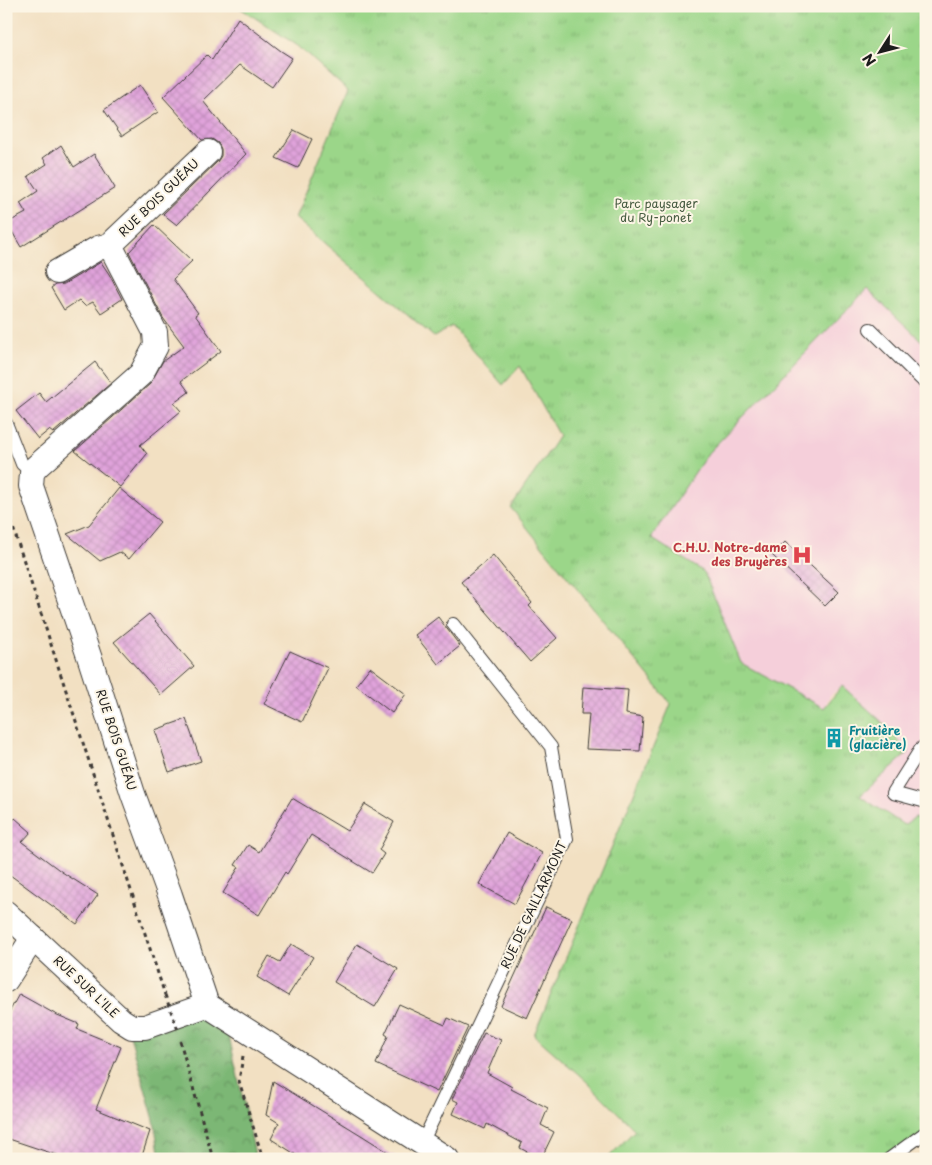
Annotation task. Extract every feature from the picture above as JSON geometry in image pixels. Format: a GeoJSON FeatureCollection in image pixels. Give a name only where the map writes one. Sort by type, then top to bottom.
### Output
{"type":"FeatureCollection","features":[{"type":"Feature","properties":{"kind":"street","name":"RUE BOIS GUÉAU"},"geometry":{"type":"LineString","coordinates":[[57,272],[98,248],[110,245],[208,152]]}},
{"type":"Feature","properties":{"kind":"street","name":"RUE BOIS GUÉAU"},"geometry":{"type":"LineString","coordinates":[[110,245],[155,332],[156,346],[141,374],[47,456],[32,473],[31,486],[94,671],[133,794],[207,1005]]}},
{"type":"Feature","properties":{"kind":"street","name":"RUE SUR L'ILE"},"geometry":{"type":"LineString","coordinates":[[6,913],[121,1020],[132,1027],[145,1027],[207,1005]]}},
{"type":"Feature","properties":{"kind":"street"},"geometry":{"type":"LineString","coordinates":[[6,980],[33,938]]}},
{"type":"Feature","properties":{"kind":"street"},"geometry":{"type":"LineString","coordinates":[[207,1005],[447,1159]]}},
{"type":"Feature","properties":{"kind":"lane"},"geometry":{"type":"LineString","coordinates":[[870,329],[926,384]]}},
{"type":"Feature","properties":{"kind":"lane","name":"RUE BOIS GUÉAU"},"geometry":{"type":"LineString","coordinates":[[6,423],[22,464],[32,473]]}},
{"type":"Feature","properties":{"kind":"lane","name":"RUE DE GAILLARMONT"},"geometry":{"type":"LineString","coordinates":[[422,1144],[567,839],[551,747],[453,624]]}},
{"type":"Feature","properties":{"kind":"lane"},"geometry":{"type":"LineString","coordinates":[[926,744],[920,750],[893,793],[926,802]]}},
{"type":"Feature","properties":{"kind":"lane"},"geometry":{"type":"LineString","coordinates":[[889,1159],[926,1132]]}},
{"type":"Feature","properties":{"kind":"path"},"geometry":{"type":"LineString","coordinates":[[6,506],[178,1030]]}},
{"type":"Feature","properties":{"kind":"path"},"geometry":{"type":"LineString","coordinates":[[246,1030],[239,1081],[263,1159]]}},
{"type":"Feature","properties":{"kind":"path"},"geometry":{"type":"LineString","coordinates":[[180,1040],[214,1159]]}},
{"type":"Feature","properties":{"kind":"shaded area","name":"C.H.U. Notre-dame des Bruyères"},"geometry":{"type":"Polygon","coordinates":[[[867,289],[926,345],[926,820],[915,817],[905,825],[860,796],[909,752],[880,720],[842,686],[830,696],[824,708],[741,663],[704,572],[650,538],[708,453],[867,289]]]}},
{"type":"Feature","properties":{"kind":"green space","name":"Parc paysager du Ry-ponet"},"geometry":{"type":"Polygon","coordinates":[[[237,6],[926,6],[926,345],[867,289],[708,453],[651,538],[704,572],[741,663],[824,708],[842,686],[880,720],[909,752],[860,796],[904,825],[915,817],[926,820],[926,1132],[889,1159],[607,1159],[635,1130],[585,1080],[534,1035],[671,704],[511,508],[559,436],[520,366],[503,385],[452,326],[434,337],[295,218],[348,91],[298,46],[237,6]]]}},
{"type":"Feature","properties":{"kind":"green space"},"geometry":{"type":"Polygon","coordinates":[[[222,1004],[256,1159],[160,1159],[154,1120],[129,1032],[222,1004]]]}},
{"type":"Feature","properties":{"kind":"building"},"geometry":{"type":"Polygon","coordinates":[[[238,18],[292,58],[272,87],[240,65],[203,101],[246,154],[177,225],[163,214],[217,162],[221,156],[221,149],[218,143],[212,139],[202,140],[163,97],[207,55],[212,60],[238,18]]]}},
{"type":"Feature","properties":{"kind":"building"},"geometry":{"type":"Polygon","coordinates":[[[140,85],[158,112],[122,136],[104,110],[140,85]]]}},
{"type":"Feature","properties":{"kind":"building"},"geometry":{"type":"Polygon","coordinates":[[[294,130],[312,139],[298,168],[276,158],[294,130]]]}},
{"type":"Feature","properties":{"kind":"building"},"geometry":{"type":"Polygon","coordinates":[[[61,145],[74,167],[94,154],[115,188],[21,247],[7,223],[26,213],[20,203],[38,191],[28,176],[47,164],[43,158],[61,145]]]}},
{"type":"Feature","properties":{"kind":"building"},"geometry":{"type":"Polygon","coordinates":[[[154,225],[192,261],[173,279],[198,313],[195,315],[221,351],[181,381],[189,392],[174,403],[181,411],[140,445],[147,454],[120,487],[75,451],[150,384],[163,361],[184,346],[163,318],[129,252],[154,225]]]}},
{"type":"Feature","properties":{"kind":"building"},"geometry":{"type":"Polygon","coordinates":[[[101,262],[122,299],[101,313],[93,302],[85,306],[79,300],[64,310],[51,288],[55,285],[64,284],[101,262]]]}},
{"type":"Feature","properties":{"kind":"building"},"geometry":{"type":"Polygon","coordinates":[[[95,362],[111,383],[53,433],[49,430],[38,439],[16,411],[39,393],[46,402],[95,362]]]}},
{"type":"Feature","properties":{"kind":"building"},"geometry":{"type":"Polygon","coordinates":[[[119,488],[160,522],[129,559],[120,552],[100,561],[67,534],[89,525],[119,488]]]}},
{"type":"Feature","properties":{"kind":"building"},"geometry":{"type":"Polygon","coordinates":[[[785,542],[839,592],[825,606],[772,555],[785,542]]]}},
{"type":"Feature","properties":{"kind":"building"},"geometry":{"type":"Polygon","coordinates":[[[493,555],[532,603],[529,606],[557,638],[530,662],[461,582],[493,555]]]}},
{"type":"Feature","properties":{"kind":"building"},"geometry":{"type":"Polygon","coordinates":[[[149,614],[194,666],[161,695],[114,642],[149,614]]]}},
{"type":"Feature","properties":{"kind":"building"},"geometry":{"type":"Polygon","coordinates":[[[438,617],[460,646],[438,664],[415,635],[438,617]]]}},
{"type":"Feature","properties":{"kind":"building"},"geometry":{"type":"Polygon","coordinates":[[[290,651],[328,668],[302,722],[264,704],[290,651]]]}},
{"type":"Feature","properties":{"kind":"building"},"geometry":{"type":"Polygon","coordinates":[[[370,667],[406,694],[392,713],[356,685],[370,667]]]}},
{"type":"Feature","properties":{"kind":"building"},"geometry":{"type":"Polygon","coordinates":[[[583,687],[628,690],[626,714],[643,717],[640,751],[586,749],[589,714],[581,714],[583,687]]]}},
{"type":"Feature","properties":{"kind":"building"},"geometry":{"type":"Polygon","coordinates":[[[186,719],[201,761],[169,772],[155,730],[186,719]]]}},
{"type":"Feature","properties":{"kind":"building"},"geometry":{"type":"Polygon","coordinates":[[[292,798],[347,831],[365,804],[394,822],[379,850],[384,854],[372,873],[311,835],[287,874],[285,872],[259,915],[223,893],[239,867],[235,865],[248,845],[259,852],[292,798]]]}},
{"type":"Feature","properties":{"kind":"building"},"geometry":{"type":"Polygon","coordinates":[[[15,818],[31,832],[22,842],[62,872],[98,895],[77,924],[6,872],[6,829],[15,818]]]}},
{"type":"Feature","properties":{"kind":"building"},"geometry":{"type":"Polygon","coordinates":[[[507,833],[542,853],[515,904],[479,884],[507,833]]]}},
{"type":"Feature","properties":{"kind":"building"},"geometry":{"type":"Polygon","coordinates":[[[546,907],[572,919],[527,1018],[501,1006],[546,907]]]}},
{"type":"Feature","properties":{"kind":"building"},"geometry":{"type":"Polygon","coordinates":[[[291,944],[313,957],[288,996],[257,977],[269,956],[280,962],[291,944]]]}},
{"type":"Feature","properties":{"kind":"building"},"geometry":{"type":"Polygon","coordinates":[[[357,944],[398,969],[375,1007],[334,982],[357,944]]]}},
{"type":"Feature","properties":{"kind":"building"},"geometry":{"type":"Polygon","coordinates":[[[19,994],[55,1014],[79,1024],[77,1029],[121,1047],[96,1109],[150,1131],[141,1159],[69,1159],[6,1138],[6,1018],[19,994]]]}},
{"type":"Feature","properties":{"kind":"building"},"geometry":{"type":"Polygon","coordinates":[[[399,1004],[445,1025],[448,1018],[468,1027],[437,1092],[376,1064],[388,1036],[385,1034],[399,1004]]]}},
{"type":"Feature","properties":{"kind":"building"},"geometry":{"type":"Polygon","coordinates":[[[484,1033],[501,1040],[487,1073],[512,1087],[511,1089],[548,1108],[541,1125],[554,1132],[541,1159],[520,1148],[522,1143],[487,1124],[485,1129],[453,1114],[458,1102],[452,1099],[484,1033]]]}},
{"type":"Feature","properties":{"kind":"building"},"geometry":{"type":"Polygon","coordinates":[[[273,1081],[399,1159],[303,1159],[271,1139],[279,1123],[266,1115],[273,1081]]]}},
{"type":"Feature","properties":{"kind":"place","name":"C.H.U. Notre-dame des Bruyères"},"geometry":{"type":"Point","coordinates":[802,555]}},
{"type":"Feature","properties":{"kind":"place","name":"Fruitière (glacière)"},"geometry":{"type":"Point","coordinates":[834,738]}}]}
